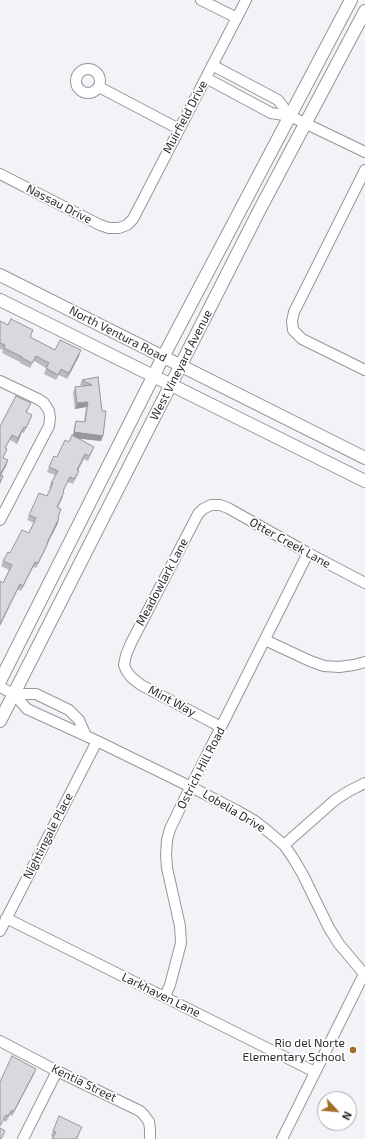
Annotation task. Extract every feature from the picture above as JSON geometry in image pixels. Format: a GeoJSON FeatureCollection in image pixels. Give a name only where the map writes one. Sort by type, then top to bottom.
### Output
{"type":"FeatureCollection","features":[{"type":"Feature","properties":{"kind":"main road","name":"West Vineyard Avenue"},"geometry":{"type":"LineString","coordinates":[[0,681],[163,356],[351,0]]}},
{"type":"Feature","properties":{"kind":"main road","name":"West Vineyard Avenue"},"geometry":{"type":"LineString","coordinates":[[0,721],[259,211],[365,11]]}},
{"type":"Feature","properties":{"kind":"main road","name":"North Ventura Road"},"geometry":{"type":"LineString","coordinates":[[0,275],[365,458]]}},
{"type":"Feature","properties":{"kind":"main road","name":"North Ventura Road"},"geometry":{"type":"LineString","coordinates":[[0,300],[365,481]]}},
{"type":"Feature","properties":{"kind":"street"},"geometry":{"type":"LineString","coordinates":[[201,0],[236,18]]}},
{"type":"Feature","properties":{"kind":"street","name":"Muirfield Drive"},"geometry":{"type":"LineString","coordinates":[[119,228],[127,225],[133,219],[246,0]]}},
{"type":"Feature","properties":{"kind":"street"},"geometry":{"type":"LineString","coordinates":[[212,65],[278,100],[290,116]]}},
{"type":"Feature","properties":{"kind":"street"},"geometry":{"type":"LineString","coordinates":[[206,78],[271,113],[290,116],[365,152]]}},
{"type":"Feature","properties":{"kind":"street"},"geometry":{"type":"LineString","coordinates":[[99,87],[179,129]]}},
{"type":"Feature","properties":{"kind":"street"},"geometry":{"type":"LineString","coordinates":[[365,170],[294,312],[292,321],[293,330],[302,339],[365,370]]}},
{"type":"Feature","properties":{"kind":"street","name":"Nassau Drive"},"geometry":{"type":"LineString","coordinates":[[0,174],[100,225],[110,228],[119,228]]}},
{"type":"Feature","properties":{"kind":"street"},"geometry":{"type":"LineString","coordinates":[[0,381],[44,403],[50,418],[49,426],[0,520]]}},
{"type":"Feature","properties":{"kind":"street","name":"Otter Creek Lane"},"geometry":{"type":"LineString","coordinates":[[214,505],[220,505],[228,508],[365,583]]}},
{"type":"Feature","properties":{"kind":"street","name":"Meadowlark Lane"},"geometry":{"type":"LineString","coordinates":[[126,670],[124,665],[131,643],[198,514],[203,509],[214,505]]}},
{"type":"Feature","properties":{"kind":"street","name":"Ostrich Hill Road"},"geometry":{"type":"LineString","coordinates":[[165,996],[170,985],[181,943],[180,926],[167,868],[167,840],[170,829],[308,553]]}},
{"type":"Feature","properties":{"kind":"street"},"geometry":{"type":"LineString","coordinates":[[265,640],[310,662],[324,666],[339,667],[365,662]]}},
{"type":"Feature","properties":{"kind":"street","name":"Mint Way"},"geometry":{"type":"LineString","coordinates":[[126,670],[131,677],[142,685],[221,727]]}},
{"type":"Feature","properties":{"kind":"street","name":"Lobelia Drive"},"geometry":{"type":"LineString","coordinates":[[0,687],[14,694],[27,709],[191,787],[254,821],[284,845],[303,875],[329,928],[339,944],[364,974]]}},
{"type":"Feature","properties":{"kind":"street","name":"Lobelia Drive"},"geometry":{"type":"LineString","coordinates":[[14,694],[36,694],[69,710],[79,720],[86,736]]}},
{"type":"Feature","properties":{"kind":"street","name":"Nightingale Place"},"geometry":{"type":"LineString","coordinates":[[0,931],[97,741]]}},
{"type":"Feature","properties":{"kind":"street"},"geometry":{"type":"LineString","coordinates":[[284,845],[334,800],[365,783]]}},
{"type":"Feature","properties":{"kind":"street","name":"Larkhaven Lane"},"geometry":{"type":"LineString","coordinates":[[6,918],[315,1072]]}},
{"type":"Feature","properties":{"kind":"street"},"geometry":{"type":"LineString","coordinates":[[282,1139],[364,974]]}},
{"type":"Feature","properties":{"kind":"street","name":"Kentia Street"},"geometry":{"type":"LineString","coordinates":[[0,1041],[57,1071],[140,1111],[149,1122],[150,1139]]}},
{"type":"Feature","properties":{"kind":"street"},"geometry":{"type":"LineString","coordinates":[[23,1139],[57,1071]]}},
{"type":"Feature","properties":{"kind":"building"},"geometry":{"type":"Polygon","coordinates":[[[11,319],[33,330],[30,337],[55,350],[60,340],[81,350],[69,373],[61,369],[58,375],[46,368],[49,363],[36,356],[32,363],[4,348],[5,345],[0,343],[0,321],[8,325],[11,319]]]}},
{"type":"Feature","properties":{"kind":"building"},"geometry":{"type":"Polygon","coordinates":[[[98,377],[102,411],[106,411],[103,436],[74,432],[76,421],[85,422],[88,402],[77,403],[75,387],[92,385],[82,380],[98,377]]]}},
{"type":"Feature","properties":{"kind":"building"},"geometry":{"type":"Polygon","coordinates":[[[16,396],[31,403],[26,412],[32,415],[26,428],[24,427],[18,438],[12,435],[5,448],[7,449],[3,458],[8,460],[0,475],[0,426],[16,396]]]}},
{"type":"Feature","properties":{"kind":"building"},"geometry":{"type":"Polygon","coordinates":[[[72,435],[94,447],[89,456],[85,454],[77,470],[79,471],[74,479],[70,477],[57,507],[61,509],[59,518],[48,543],[38,563],[35,562],[23,586],[20,584],[0,624],[0,581],[3,583],[12,565],[3,561],[8,552],[10,553],[22,530],[29,533],[36,518],[29,515],[39,493],[47,496],[53,483],[51,483],[58,471],[49,467],[54,456],[57,457],[65,440],[69,442],[72,435]]]}},
{"type":"Feature","properties":{"kind":"building"},"geometry":{"type":"Polygon","coordinates":[[[0,475],[3,476],[0,483],[0,475]]]}},
{"type":"Feature","properties":{"kind":"building"},"geometry":{"type":"Polygon","coordinates":[[[12,1056],[36,1069],[14,1111],[12,1110],[8,1116],[6,1115],[0,1126],[0,1082],[12,1056]]]}},
{"type":"Feature","properties":{"kind":"building"},"geometry":{"type":"Polygon","coordinates":[[[59,1116],[82,1127],[76,1139],[52,1139],[56,1132],[53,1131],[59,1116]]]}},
{"type":"Feature","properties":{"kind":"building"},"geometry":{"type":"Polygon","coordinates":[[[0,1128],[5,1131],[1,1139],[0,1139],[0,1128]]]}},
{"type":"Feature","properties":{"kind":"place","name":"Rio del Norte Elementary School"},"geometry":{"type":"Point","coordinates":[353,1050]}}]}
